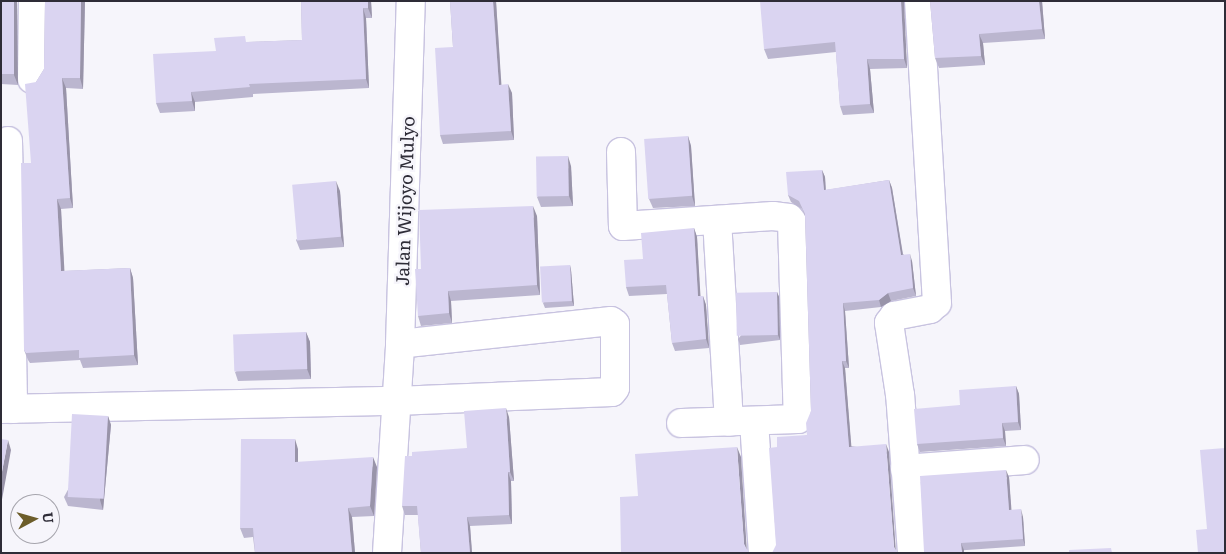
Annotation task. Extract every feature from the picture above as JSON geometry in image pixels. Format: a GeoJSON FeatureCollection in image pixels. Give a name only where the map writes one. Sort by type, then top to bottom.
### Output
{"type":"FeatureCollection","features":[{"type":"Feature","properties":{"kind":"street"},"geometry":{"type":"LineString","coordinates":[[32,79],[33,1]]}},
{"type":"Feature","properties":{"kind":"street","name":"Jalan Wijoyo Mulyo"},"geometry":{"type":"LineString","coordinates":[[387,553],[400,344],[411,1]]}},
{"type":"Feature","properties":{"kind":"street"},"geometry":{"type":"LineString","coordinates":[[912,553],[900,395],[889,323],[894,316],[930,309],[937,303],[919,1]]}},
{"type":"Feature","properties":{"kind":"street"},"geometry":{"type":"LineString","coordinates":[[8,140],[7,409],[396,401],[612,392],[615,382],[615,324],[611,321],[400,344]]}},
{"type":"Feature","properties":{"kind":"street"},"geometry":{"type":"LineString","coordinates":[[621,152],[623,226],[773,216],[789,218],[792,222],[800,415],[794,421],[681,423]]}},
{"type":"Feature","properties":{"kind":"street"},"geometry":{"type":"LineString","coordinates":[[717,220],[742,422],[763,553]]}},
{"type":"Feature","properties":{"kind":"street"},"geometry":{"type":"LineString","coordinates":[[905,469],[1025,460]]}},
{"type":"Feature","properties":{"kind":"building"},"geometry":{"type":"Polygon","coordinates":[[[1,1],[14,1],[14,74],[1,74],[1,1]]]}},
{"type":"Feature","properties":{"kind":"building"},"geometry":{"type":"Polygon","coordinates":[[[45,1],[81,1],[80,78],[62,78],[70,198],[57,199],[61,271],[130,268],[134,355],[79,358],[79,350],[26,353],[24,350],[21,163],[31,163],[25,84],[36,82],[44,69],[45,1]]]}},
{"type":"Feature","properties":{"kind":"building"},"geometry":{"type":"Polygon","coordinates":[[[301,1],[368,1],[368,8],[363,8],[366,79],[249,84],[250,87],[191,92],[192,101],[156,103],[153,54],[216,51],[214,38],[245,36],[246,42],[302,40],[301,1]]]}},
{"type":"Feature","properties":{"kind":"building"},"geometry":{"type":"Polygon","coordinates":[[[450,1],[493,1],[499,85],[508,84],[511,131],[440,135],[435,48],[453,47],[450,1]]]}},
{"type":"Feature","properties":{"kind":"building"},"geometry":{"type":"Polygon","coordinates":[[[760,1],[901,1],[904,59],[867,59],[870,104],[840,106],[835,42],[764,49],[760,1]]]}},
{"type":"Feature","properties":{"kind":"building"},"geometry":{"type":"Polygon","coordinates":[[[930,1],[1039,1],[1042,29],[979,34],[981,56],[935,58],[930,1]]]}},
{"type":"Feature","properties":{"kind":"building"},"geometry":{"type":"Polygon","coordinates":[[[688,136],[692,196],[648,199],[644,139],[688,136]]]}},
{"type":"Feature","properties":{"kind":"building"},"geometry":{"type":"Polygon","coordinates":[[[568,156],[569,196],[537,197],[536,157],[568,156]]]}},
{"type":"Feature","properties":{"kind":"building"},"geometry":{"type":"Polygon","coordinates":[[[822,170],[824,190],[889,180],[901,255],[910,254],[913,288],[888,293],[879,300],[843,303],[846,361],[842,361],[849,447],[886,444],[894,547],[898,553],[772,553],[776,545],[769,448],[777,447],[777,437],[807,435],[806,423],[811,411],[805,214],[799,201],[788,195],[786,172],[822,170]]]}},
{"type":"Feature","properties":{"kind":"building"},"geometry":{"type":"Polygon","coordinates":[[[336,181],[341,237],[297,241],[292,185],[336,181]]]}},
{"type":"Feature","properties":{"kind":"building"},"geometry":{"type":"Polygon","coordinates":[[[533,206],[537,285],[448,291],[449,313],[418,316],[415,269],[421,269],[419,210],[533,206]]]}},
{"type":"Feature","properties":{"kind":"building"},"geometry":{"type":"Polygon","coordinates":[[[694,228],[698,296],[703,296],[706,339],[672,343],[666,285],[626,287],[624,260],[643,259],[641,233],[694,228]]]}},
{"type":"Feature","properties":{"kind":"building"},"geometry":{"type":"Polygon","coordinates":[[[570,265],[572,301],[542,303],[540,267],[570,265]]]}},
{"type":"Feature","properties":{"kind":"building"},"geometry":{"type":"Polygon","coordinates":[[[777,292],[778,335],[737,336],[736,293],[777,292]]]}},
{"type":"Feature","properties":{"kind":"building"},"geometry":{"type":"Polygon","coordinates":[[[306,332],[307,369],[234,372],[233,335],[306,332]]]}},
{"type":"Feature","properties":{"kind":"building"},"geometry":{"type":"Polygon","coordinates":[[[1016,386],[1018,422],[1002,423],[1003,438],[917,444],[914,409],[960,405],[959,390],[1016,386]]]}},
{"type":"Feature","properties":{"kind":"building"},"geometry":{"type":"Polygon","coordinates":[[[506,408],[510,472],[508,472],[509,515],[467,517],[470,553],[421,553],[417,506],[402,506],[405,456],[412,456],[412,452],[467,448],[464,411],[506,408]]]}},
{"type":"Feature","properties":{"kind":"building"},"geometry":{"type":"Polygon","coordinates":[[[72,414],[108,416],[104,499],[68,497],[72,414]]]}},
{"type":"Feature","properties":{"kind":"building"},"geometry":{"type":"Polygon","coordinates":[[[1,439],[8,440],[1,477],[1,439]]]}},
{"type":"Feature","properties":{"kind":"building"},"geometry":{"type":"Polygon","coordinates":[[[241,439],[295,439],[295,462],[373,457],[370,506],[348,508],[352,553],[255,553],[253,528],[240,528],[241,439]]]}},
{"type":"Feature","properties":{"kind":"building"},"geometry":{"type":"Polygon","coordinates":[[[737,447],[744,544],[749,553],[621,553],[620,497],[638,496],[635,454],[737,447]]]}},
{"type":"Feature","properties":{"kind":"building"},"geometry":{"type":"Polygon","coordinates":[[[1225,448],[1225,553],[1198,553],[1196,530],[1207,529],[1200,450],[1225,448]]]}},
{"type":"Feature","properties":{"kind":"building"},"geometry":{"type":"Polygon","coordinates":[[[1006,470],[1009,510],[1021,509],[1023,539],[961,543],[962,553],[923,553],[920,476],[1006,470]]]}},
{"type":"Feature","properties":{"kind":"building"},"geometry":{"type":"Polygon","coordinates":[[[1111,548],[1112,553],[1069,553],[1069,550],[1111,548]]]}}]}
